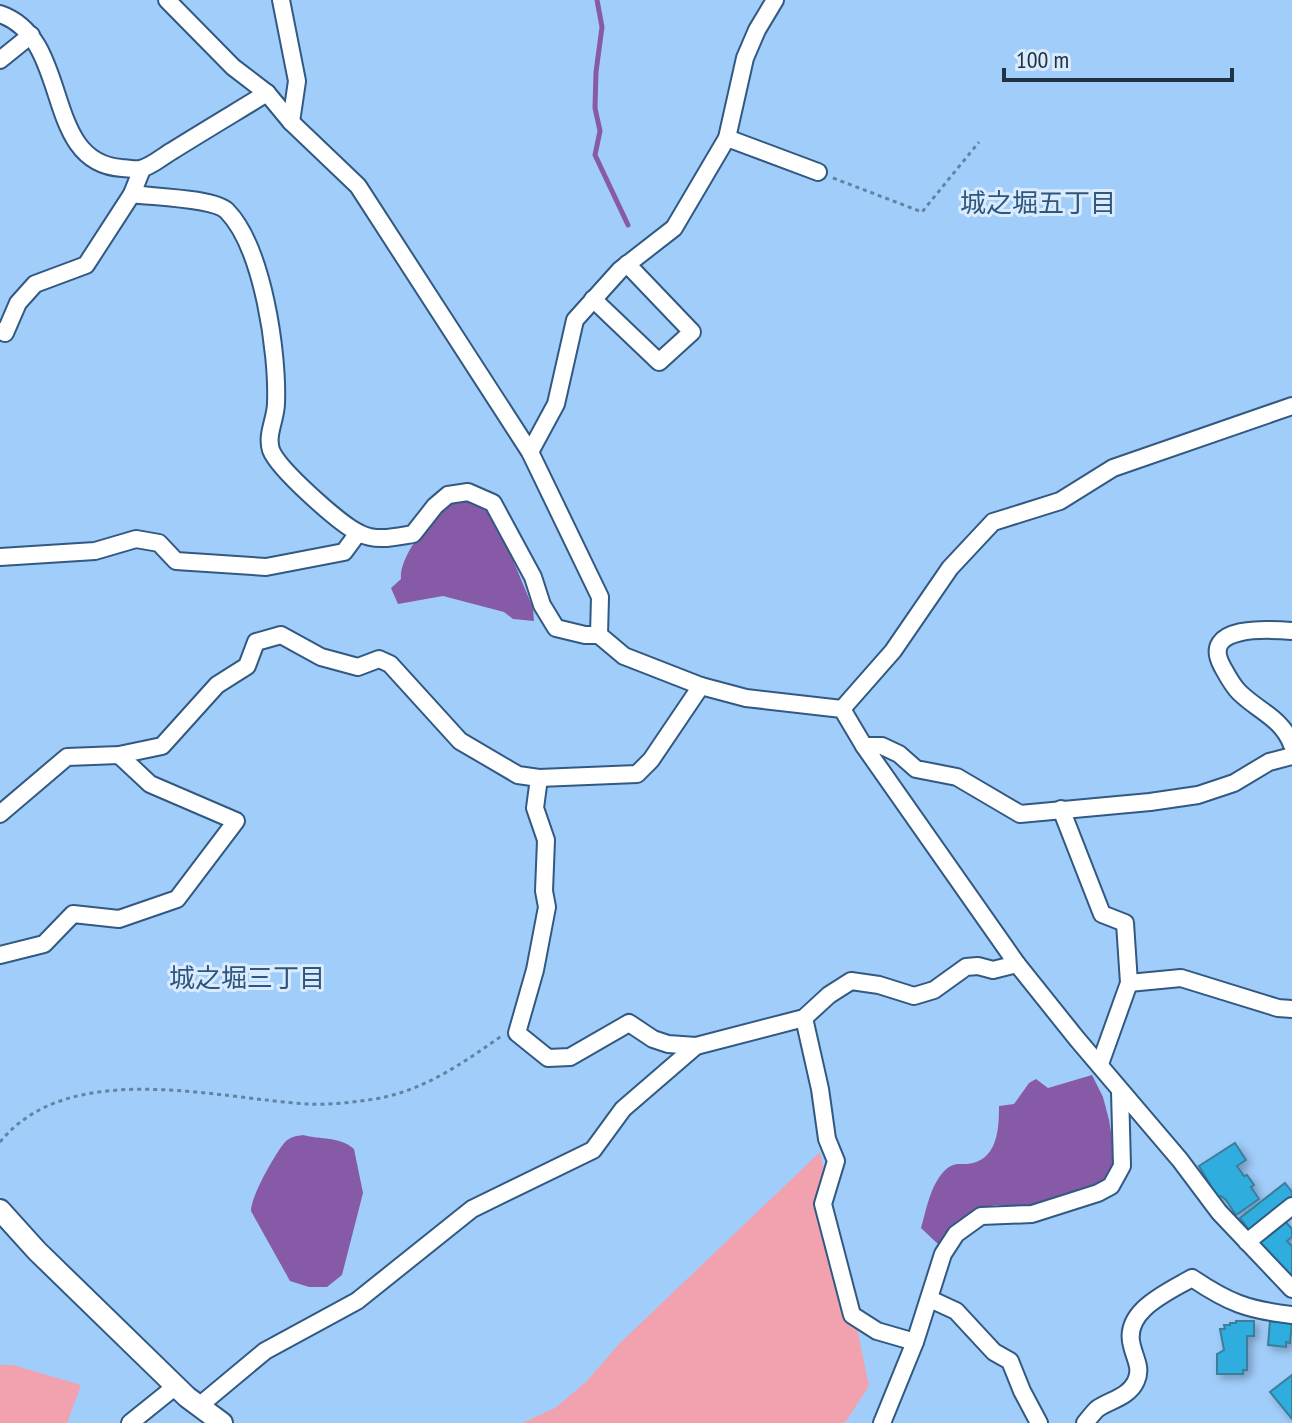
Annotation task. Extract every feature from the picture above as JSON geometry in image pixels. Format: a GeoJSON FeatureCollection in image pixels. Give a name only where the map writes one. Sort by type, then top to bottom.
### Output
{"type":"FeatureCollection","features":[{"type":"Feature","properties":{"kind":"street"},"geometry":{"type":"LineString","coordinates":[[167,0],[233,67],[267,93],[291,122],[358,186],[530,452],[600,597],[599,635]]}},
{"type":"Feature","properties":{"kind":"street"},"geometry":{"type":"LineString","coordinates":[[281,0],[297,81],[291,122]]}},
{"type":"Feature","properties":{"kind":"street"},"geometry":{"type":"LineString","coordinates":[[530,452],[556,404],[575,320],[627,264],[674,228],[727,138],[745,58],[775,0]]}},
{"type":"Feature","properties":{"kind":"street"},"geometry":{"type":"LineString","coordinates":[[0,14],[15,19],[31,35],[48,65],[68,127],[78,146],[91,159],[111,167],[142,169],[267,93]]}},
{"type":"Feature","properties":{"kind":"street"},"geometry":{"type":"LineString","coordinates":[[0,60],[31,35]]}},
{"type":"Feature","properties":{"kind":"street"},"geometry":{"type":"LineString","coordinates":[[727,138],[818,172]]}},
{"type":"Feature","properties":{"kind":"street"},"geometry":{"type":"LineString","coordinates":[[0,331],[5,333],[18,303],[35,284],[86,265],[132,194],[142,169]]}},
{"type":"Feature","properties":{"kind":"street"},"geometry":{"type":"LineString","coordinates":[[132,194],[210,204],[226,210],[246,242],[267,301],[277,405],[269,435],[272,452],[293,481],[358,533],[380,539],[413,534],[448,495],[468,492],[493,503],[533,577],[542,605],[556,628],[599,635],[624,656],[701,686],[746,698],[842,709]]}},
{"type":"Feature","properties":{"kind":"street"},"geometry":{"type":"LineString","coordinates":[[593,299],[659,362],[692,332],[627,264]]}},
{"type":"Feature","properties":{"kind":"street"},"geometry":{"type":"LineString","coordinates":[[842,709],[893,651],[950,568],[993,522],[1060,501],[1113,468],[1292,406]]}},
{"type":"Feature","properties":{"kind":"street"},"geometry":{"type":"LineString","coordinates":[[0,557],[95,551],[136,539],[159,543],[176,561],[266,567],[344,552],[358,533]]}},
{"type":"Feature","properties":{"kind":"street"},"geometry":{"type":"LineString","coordinates":[[1292,631],[1253,631],[1231,635],[1222,639],[1217,656],[1237,690],[1275,718],[1292,745]]}},
{"type":"Feature","properties":{"kind":"street"},"geometry":{"type":"LineString","coordinates":[[2,809],[67,757],[119,755],[162,746],[217,685],[247,666],[256,642],[281,635],[321,657],[358,667],[379,659],[390,664],[460,741],[518,775],[539,778],[637,774],[651,760],[701,686]]}},
{"type":"Feature","properties":{"kind":"street"},"geometry":{"type":"LineString","coordinates":[[842,709],[864,746],[1017,964],[1120,1091],[1148,1120],[1219,1212],[1292,1289]]}},
{"type":"Feature","properties":{"kind":"street"},"geometry":{"type":"LineString","coordinates":[[864,746],[882,746],[899,754],[916,769],[970,782],[1020,814],[1031,815],[1198,795],[1234,783],[1269,762],[1292,756]]}},
{"type":"Feature","properties":{"kind":"street"},"geometry":{"type":"LineString","coordinates":[[0,955],[44,944],[73,914],[119,919],[177,899],[236,821],[150,784],[119,755]]}},
{"type":"Feature","properties":{"kind":"street"},"geometry":{"type":"LineString","coordinates":[[539,778],[535,808],[546,840],[544,891],[547,907],[535,970],[517,1033],[542,1054],[555,1059],[570,1057],[629,1023],[653,1039],[668,1044],[696,1046],[804,1018],[829,995],[851,981],[879,985],[914,996],[934,990],[966,967],[993,970],[1017,964]]}},
{"type":"Feature","properties":{"kind":"street"},"geometry":{"type":"LineString","coordinates":[[1061,809],[1102,914],[1125,923],[1129,983],[1100,1064]]}},
{"type":"Feature","properties":{"kind":"street"},"geometry":{"type":"LineString","coordinates":[[1129,983],[1181,978],[1278,1008],[1292,1009]]}},
{"type":"Feature","properties":{"kind":"street"},"geometry":{"type":"LineString","coordinates":[[804,1018],[820,1089],[827,1139],[836,1161],[823,1204],[852,1315],[877,1331],[915,1342]]}},
{"type":"Feature","properties":{"kind":"street"},"geometry":{"type":"LineString","coordinates":[[199,1406],[265,1351],[357,1301],[472,1209],[593,1150],[623,1109],[696,1046]]}},
{"type":"Feature","properties":{"kind":"street"},"geometry":{"type":"LineString","coordinates":[[882,1423],[915,1342],[943,1254],[956,1234],[971,1222],[991,1214],[1032,1214],[1111,1186],[1122,1166],[1120,1091]]}},
{"type":"Feature","properties":{"kind":"street"},"geometry":{"type":"LineString","coordinates":[[1247,1242],[1292,1206]]}},
{"type":"Feature","properties":{"kind":"street"},"geometry":{"type":"LineString","coordinates":[[0,1210],[37,1251],[176,1386],[222,1423]]}},
{"type":"Feature","properties":{"kind":"street"},"geometry":{"type":"LineString","coordinates":[[1085,1423],[1096,1410],[1136,1384],[1140,1370],[1130,1342],[1135,1317],[1164,1294],[1192,1278],[1222,1298],[1244,1307],[1292,1315]]}},
{"type":"Feature","properties":{"kind":"street"},"geometry":{"type":"LineString","coordinates":[[930,1299],[956,1311],[994,1352],[1010,1361],[1039,1423]]}},
{"type":"Feature","properties":{"kind":"street"},"geometry":{"type":"LineString","coordinates":[[130,1423],[176,1386]]}},
{"type":"Feature","properties":{"kind":"path"},"geometry":{"type":"LineString","coordinates":[[818,172],[922,212],[979,142]]}},
{"type":"Feature","properties":{"kind":"path"},"geometry":{"type":"LineString","coordinates":[[0,1142],[12,1127],[33,1111],[82,1094],[153,1089],[199,1091],[309,1104],[393,1096],[443,1076],[505,1034],[517,1033]]}},
{"type":"Feature","properties":{"kind":"shaded area"},"geometry":{"type":"Polygon","coordinates":[[[464,498],[492,510],[533,608],[534,621],[513,619],[504,612],[443,596],[398,604],[391,588],[401,579],[406,557],[413,544],[444,509],[464,498]]]}},
{"type":"Feature","properties":{"kind":"shaded area"},"geometry":{"type":"Polygon","coordinates":[[[1092,1075],[1103,1097],[1109,1120],[1116,1162],[1110,1176],[1101,1184],[1034,1207],[995,1205],[978,1210],[963,1219],[940,1246],[921,1228],[930,1195],[943,1173],[953,1165],[977,1162],[990,1151],[997,1135],[999,1106],[1014,1104],[1029,1083],[1036,1079],[1048,1088],[1092,1075]]]}},
{"type":"Feature","properties":{"kind":"shaded area"},"geometry":{"type":"Polygon","coordinates":[[[303,1135],[336,1140],[354,1149],[363,1193],[342,1275],[327,1287],[309,1287],[290,1281],[251,1211],[259,1186],[285,1142],[303,1135]]]}},
{"type":"Feature","properties":{"kind":"shaded area"},"geometry":{"type":"Polygon","coordinates":[[[820,1152],[869,1386],[845,1423],[522,1423],[555,1408],[586,1382],[619,1344],[820,1152]]]}},
{"type":"Feature","properties":{"kind":"shaded area"},"geometry":{"type":"Polygon","coordinates":[[[0,1365],[13,1365],[81,1385],[67,1423],[0,1423],[0,1365]]]}},
{"type":"Feature","properties":{"kind":"building"},"geometry":{"type":"Polygon","coordinates":[[[1235,1143],[1246,1160],[1237,1166],[1254,1185],[1251,1187],[1259,1199],[1236,1215],[1226,1200],[1221,1196],[1218,1198],[1199,1166],[1235,1143]]]}},
{"type":"Feature","properties":{"kind":"building"},"geometry":{"type":"Polygon","coordinates":[[[1285,1183],[1292,1192],[1292,1202],[1252,1234],[1240,1218],[1285,1183]]]}},
{"type":"Feature","properties":{"kind":"building"},"geometry":{"type":"Polygon","coordinates":[[[1282,1218],[1292,1229],[1292,1237],[1287,1241],[1292,1246],[1292,1274],[1287,1278],[1256,1241],[1282,1218]]]}},
{"type":"Feature","properties":{"kind":"building"},"geometry":{"type":"Polygon","coordinates":[[[1274,1319],[1292,1321],[1290,1343],[1286,1342],[1286,1347],[1268,1345],[1270,1321],[1274,1322],[1274,1319]]]}},
{"type":"Feature","properties":{"kind":"building"},"geometry":{"type":"Polygon","coordinates":[[[1236,1321],[1254,1321],[1254,1336],[1247,1336],[1247,1370],[1243,1370],[1243,1374],[1217,1374],[1217,1354],[1224,1350],[1220,1329],[1236,1321]]]}},
{"type":"Feature","properties":{"kind":"building"},"geometry":{"type":"Polygon","coordinates":[[[1292,1375],[1292,1419],[1270,1392],[1292,1375]]]}},
{"type":"Feature","properties":{"kind":"waterway"},"geometry":{"type":"LineString","coordinates":[[597,0],[602,27],[595,108],[600,131],[595,155],[628,225]]}},
{"type":"Feature","properties":{"kind":"district","name":"城之堀五丁目"},"geometry":{"type":"Point","coordinates":[1038,202]}},
{"type":"Feature","properties":{"kind":"district","name":"城之堀三丁目"},"geometry":{"type":"Point","coordinates":[247,977]}}]}
